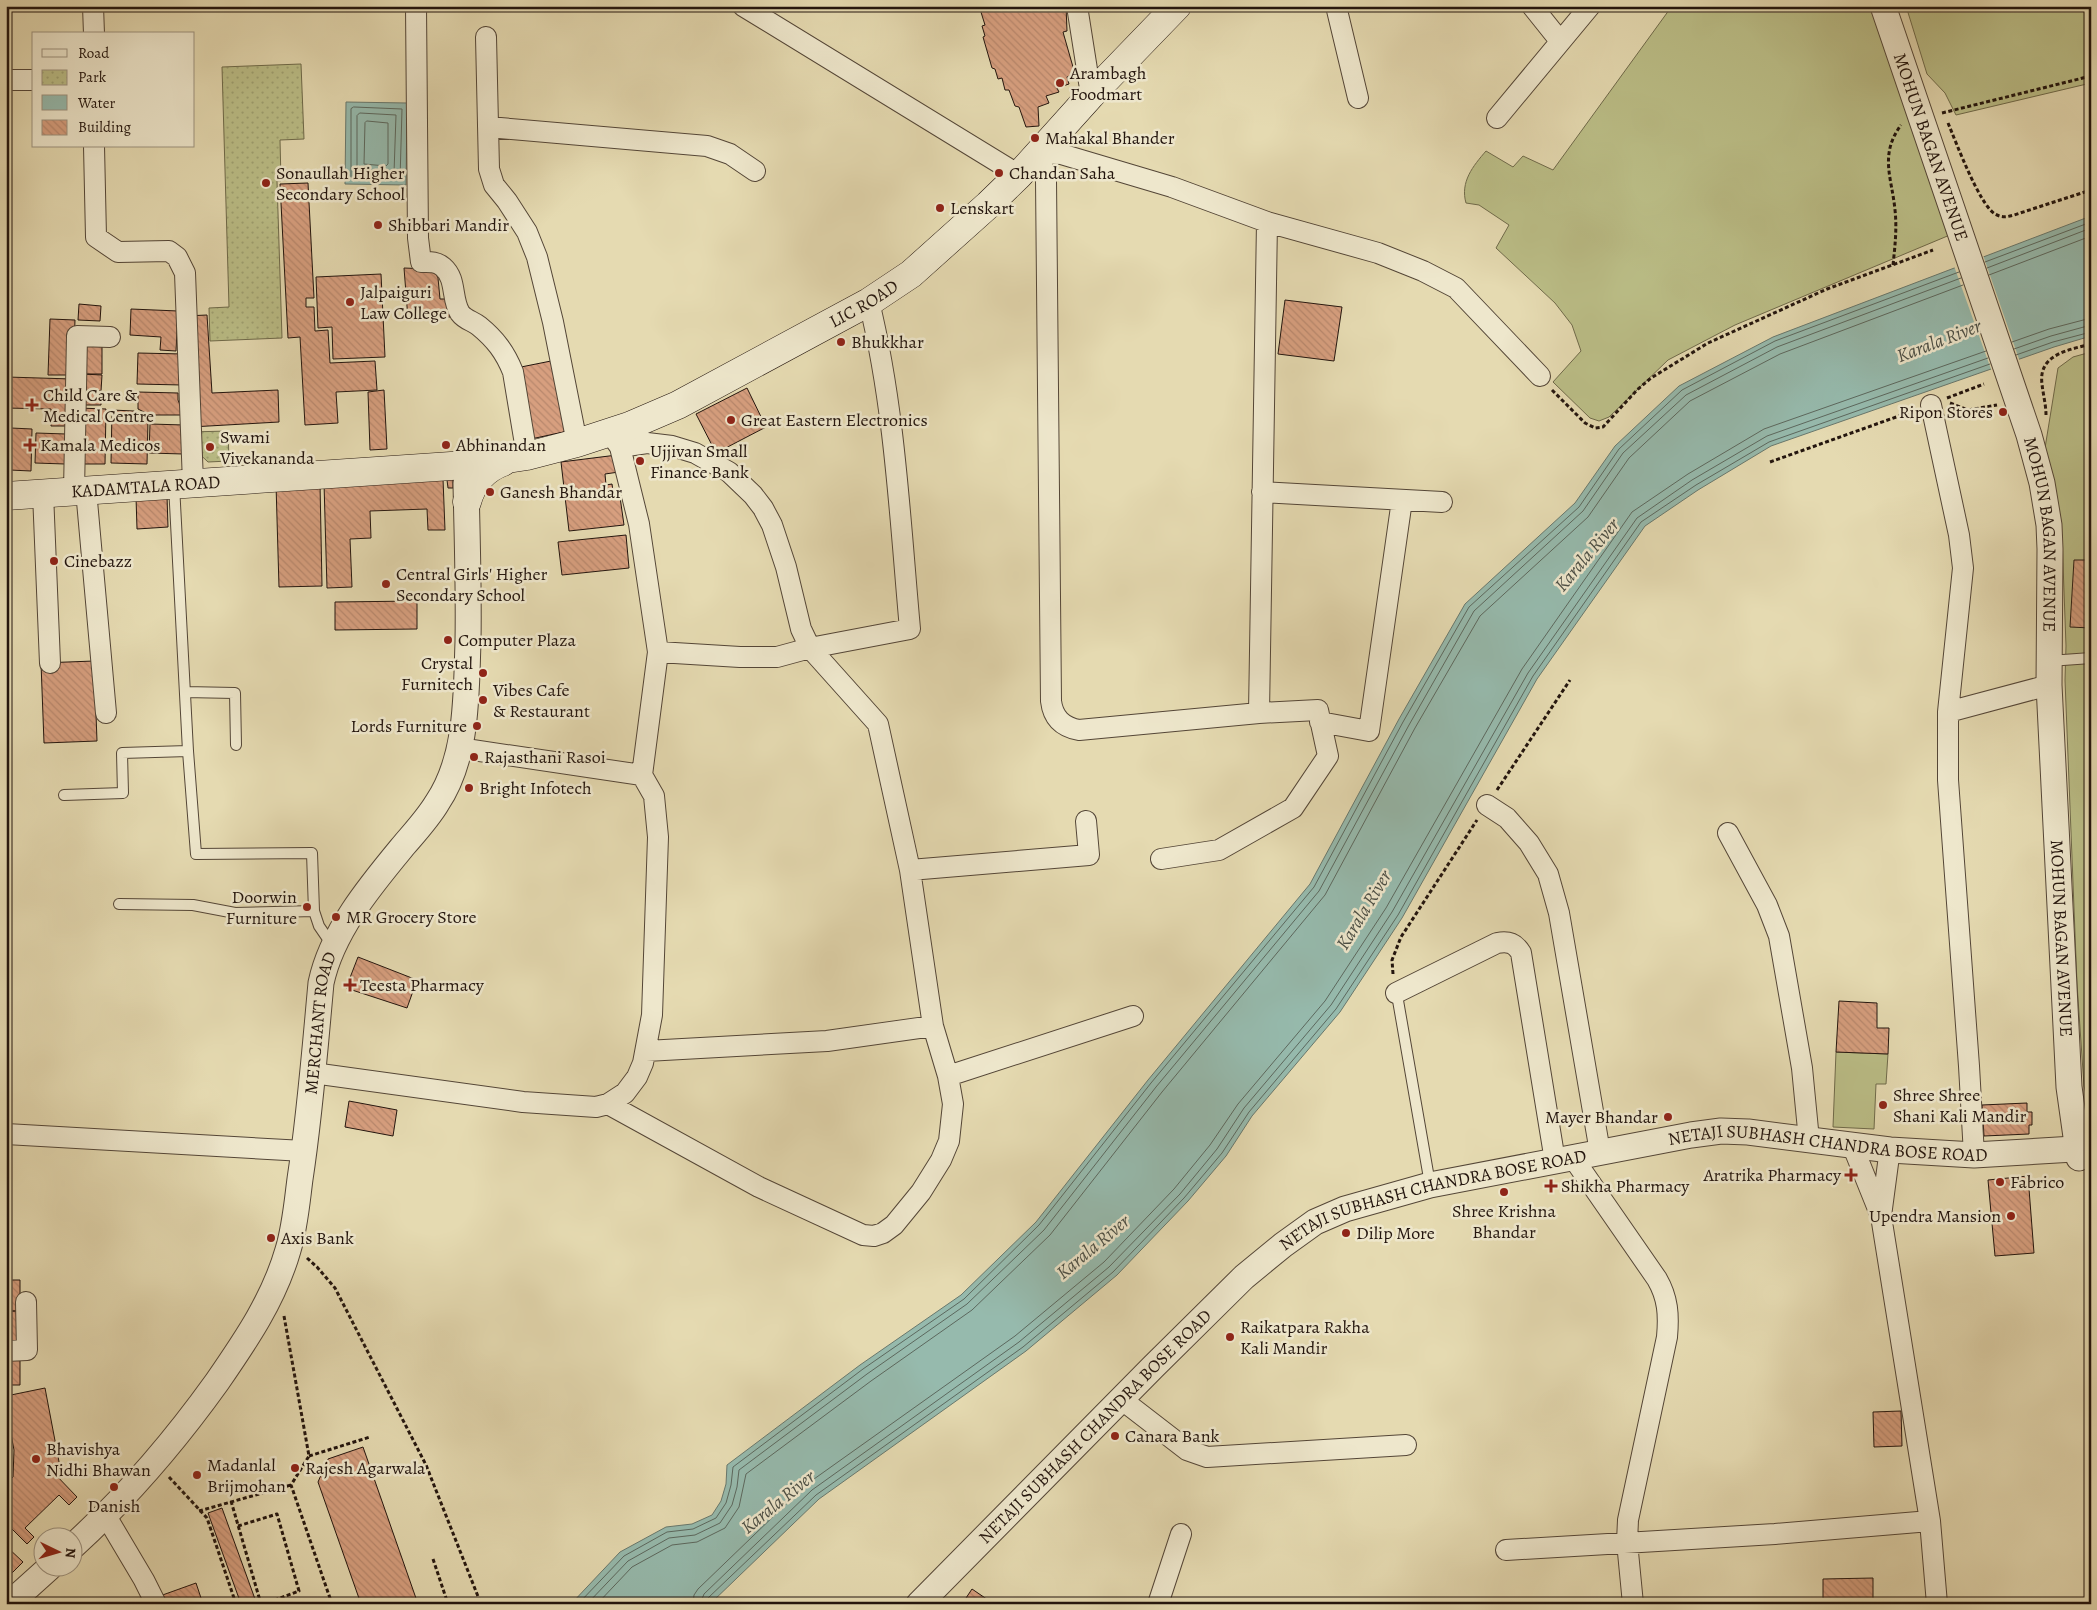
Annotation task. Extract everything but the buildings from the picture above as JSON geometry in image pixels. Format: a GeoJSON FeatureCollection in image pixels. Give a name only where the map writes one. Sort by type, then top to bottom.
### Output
{"type":"FeatureCollection","features":[{"type":"Feature","properties":{"kind":"main road","name":"LIC ROAD"},"geometry":{"type":"LineString","coordinates":[[466,465],[517,458],[577,443],[615,440],[869,302],[911,274],[1019,175],[1091,95],[1177,6]]}},
{"type":"Feature","properties":{"kind":"main road"},"geometry":{"type":"LineString","coordinates":[[466,502],[471,489],[479,477],[492,467],[517,458]]}},
{"type":"Feature","properties":{"kind":"main road","name":"KADAMTALA ROAD"},"geometry":{"type":"LineString","coordinates":[[6,496],[466,465]]}},
{"type":"Feature","properties":{"kind":"street"},"geometry":{"type":"LineString","coordinates":[[93,6],[94,32]]}},
{"type":"Feature","properties":{"kind":"street"},"geometry":{"type":"LineString","coordinates":[[416,6],[418,238],[421,262],[435,262],[444,268],[453,284],[458,311],[464,318],[477,324],[493,338],[508,359],[513,372],[517,458]]}},
{"type":"Feature","properties":{"kind":"street"},"geometry":{"type":"LineString","coordinates":[[743,6],[1019,175]]}},
{"type":"Feature","properties":{"kind":"street"},"geometry":{"type":"LineString","coordinates":[[1077,6],[1091,95]]}},
{"type":"Feature","properties":{"kind":"street"},"geometry":{"type":"LineString","coordinates":[[1336,6],[1358,98]]}},
{"type":"Feature","properties":{"kind":"street"},"geometry":{"type":"LineString","coordinates":[[1532,6],[1560,41]]}},
{"type":"Feature","properties":{"kind":"street"},"geometry":{"type":"LineString","coordinates":[[1497,118],[1590,6]]}},
{"type":"Feature","properties":{"kind":"street","name":"MOHUN BAGAN AVENUE"},"geometry":{"type":"LineString","coordinates":[[1883,6],[1924,104],[1963,240],[2015,393],[2042,483],[2048,515],[2050,556],[2049,685],[2069,1087],[2077,1153]]}},
{"type":"Feature","properties":{"kind":"street"},"geometry":{"type":"LineString","coordinates":[[486,37],[489,169],[494,185],[527,232],[537,257],[553,322],[577,443]]}},
{"type":"Feature","properties":{"kind":"street"},"geometry":{"type":"LineString","coordinates":[[12,80],[32,80]]}},
{"type":"Feature","properties":{"kind":"street"},"geometry":{"type":"LineString","coordinates":[[488,128],[701,145],[730,154],[755,171]]}},
{"type":"Feature","properties":{"kind":"street"},"geometry":{"type":"LineString","coordinates":[[94,148],[96,237],[118,252],[169,251],[177,257],[185,273],[184,484]]}},
{"type":"Feature","properties":{"kind":"street"},"geometry":{"type":"LineString","coordinates":[[1161,859],[1218,850],[1293,808],[1328,756],[1318,710],[1259,713],[1079,730],[1064,725],[1058,720],[1052,708],[1046,180],[1038,153],[1061,154],[1172,187],[1266,222],[1378,253],[1423,270],[1456,288],[1540,376]]}},
{"type":"Feature","properties":{"kind":"street"},"geometry":{"type":"LineString","coordinates":[[1259,713],[1266,222]]}},
{"type":"Feature","properties":{"kind":"street"},"geometry":{"type":"LineString","coordinates":[[658,652],[740,657],[777,657],[810,648],[910,629],[892,439],[878,337],[869,302]]}},
{"type":"Feature","properties":{"kind":"street"},"geometry":{"type":"LineString","coordinates":[[106,713],[80,491],[77,336],[110,337]]}},
{"type":"Feature","properties":{"kind":"street"},"geometry":{"type":"LineString","coordinates":[[1937,403],[1963,568],[1948,712],[1948,780],[1974,1158]]}},
{"type":"Feature","properties":{"kind":"street"},"geometry":{"type":"LineString","coordinates":[[313,1073],[523,1102],[596,1107],[608,1104],[625,1093],[637,1077],[646,1051],[652,1015],[658,837],[654,796],[642,775],[658,652],[639,524],[615,440],[647,443],[672,446],[696,453],[729,472],[753,495],[772,525],[786,567],[800,629],[810,648],[878,724],[910,870],[933,1026],[954,1104],[949,1141],[941,1160],[921,1192],[900,1218],[883,1233],[874,1236],[863,1235],[759,1187],[608,1104]]}},
{"type":"Feature","properties":{"kind":"street","name":"MERCHANT ROAD"},"geometry":{"type":"LineString","coordinates":[[82,1538],[106,1516],[156,1462],[201,1404],[241,1347],[275,1289],[289,1248],[304,1151],[324,969],[342,931],[372,885],[438,803],[448,783],[460,748],[467,669],[466,465]]}},
{"type":"Feature","properties":{"kind":"street"},"geometry":{"type":"LineString","coordinates":[[1262,492],[1442,502]]}},
{"type":"Feature","properties":{"kind":"street"},"geometry":{"type":"LineString","coordinates":[[43,493],[50,663]]}},
{"type":"Feature","properties":{"kind":"street"},"geometry":{"type":"LineString","coordinates":[[1320,722],[1370,731],[1402,500]]}},
{"type":"Feature","properties":{"kind":"street"},"geometry":{"type":"LineString","coordinates":[[1948,712],[2049,685]]}},
{"type":"Feature","properties":{"kind":"street"},"geometry":{"type":"LineString","coordinates":[[460,748],[642,775]]}},
{"type":"Feature","properties":{"kind":"street"},"geometry":{"type":"LineString","coordinates":[[1487,805],[1507,818],[1529,843],[1548,874],[1559,914],[1600,1152]]}},
{"type":"Feature","properties":{"kind":"street"},"geometry":{"type":"LineString","coordinates":[[910,870],[1090,855],[1086,821]]}},
{"type":"Feature","properties":{"kind":"street"},"geometry":{"type":"LineString","coordinates":[[1728,833],[1767,905],[1778,936],[1792,1000],[1802,1068],[1809,1140]]}},
{"type":"Feature","properties":{"kind":"street"},"geometry":{"type":"LineString","coordinates":[[1396,990],[1498,943],[1504,942],[1516,946],[1521,953],[1566,1163],[1657,1279],[1665,1292],[1668,1311],[1667,1338],[1628,1520],[1627,1542],[1633,1604]]}},
{"type":"Feature","properties":{"kind":"street"},"geometry":{"type":"LineString","coordinates":[[948,1076],[1133,1016]]}},
{"type":"Feature","properties":{"kind":"street"},"geometry":{"type":"LineString","coordinates":[[646,1051],[827,1041],[933,1026]]}},
{"type":"Feature","properties":{"kind":"street","name":"NETAJI SUBHASH CHANDRA BOSE ROAD"},"geometry":{"type":"LineString","coordinates":[[1566,1163],[1600,1152],[1721,1131],[1809,1140],[1890,1153]]}},
{"type":"Feature","properties":{"kind":"street"},"geometry":{"type":"LineString","coordinates":[[6,1134],[304,1151]]}},
{"type":"Feature","properties":{"kind":"street","name":"NETAJI SUBHASH CHANDRA BOSE ROAD"},"geometry":{"type":"LineString","coordinates":[[937,1604],[1080,1449],[1244,1277],[1282,1244],[1328,1216],[1431,1189],[1566,1163],[1720,1138],[1745,1138],[1855,1152],[1974,1158],[2077,1153]]}},
{"type":"Feature","properties":{"kind":"street"},"geometry":{"type":"LineString","coordinates":[[1855,1152],[1881,1216],[1930,1521],[1937,1604]]}},
{"type":"Feature","properties":{"kind":"street"},"geometry":{"type":"LineString","coordinates":[[1881,1216],[1890,1153]]}},
{"type":"Feature","properties":{"kind":"street"},"geometry":{"type":"LineString","coordinates":[[6,1350],[27,1350],[26,1302]]}},
{"type":"Feature","properties":{"kind":"street"},"geometry":{"type":"LineString","coordinates":[[1125,1403],[1187,1450],[1207,1457],[1406,1445]]}},
{"type":"Feature","properties":{"kind":"street","name":"NETAJI SUBHASH CHANDRA BOSE ROAD"},"geometry":{"type":"LineString","coordinates":[[919,1604],[1080,1449]]}},
{"type":"Feature","properties":{"kind":"street"},"geometry":{"type":"LineString","coordinates":[[106,1516],[156,1604]]}},
{"type":"Feature","properties":{"kind":"street"},"geometry":{"type":"LineString","coordinates":[[1506,1550],[1775,1534],[1930,1521]]}},
{"type":"Feature","properties":{"kind":"street"},"geometry":{"type":"LineString","coordinates":[[1158,1604],[1181,1534]]}},
{"type":"Feature","properties":{"kind":"street"},"geometry":{"type":"LineString","coordinates":[[9,1604],[38,1578]]}},
{"type":"Feature","properties":{"kind":"lane"},"geometry":{"type":"LineString","coordinates":[[184,484],[185,692],[196,854],[312,853],[314,911],[319,926],[334,948]]}},
{"type":"Feature","properties":{"kind":"lane"},"geometry":{"type":"LineString","coordinates":[[2048,661],[2091,658]]}},
{"type":"Feature","properties":{"kind":"lane"},"geometry":{"type":"LineString","coordinates":[[185,692],[235,693],[236,745]]}},
{"type":"Feature","properties":{"kind":"lane"},"geometry":{"type":"LineString","coordinates":[[64,795],[123,793],[122,753],[188,751]]}},
{"type":"Feature","properties":{"kind":"lane"},"geometry":{"type":"LineString","coordinates":[[119,904],[193,904],[235,913],[314,911]]}},
{"type":"Feature","properties":{"kind":"lane"},"geometry":{"type":"LineString","coordinates":[[1396,990],[1431,1189]]}},
{"type":"Feature","properties":{"kind":"path"},"geometry":{"type":"LineString","coordinates":[[1893,264],[1896,221],[1888,170],[1888,153],[1897,130],[1903,122],[1924,104],[2091,76]]}},
{"type":"Feature","properties":{"kind":"path"},"geometry":{"type":"LineString","coordinates":[[1924,104],[1990,209],[1997,215],[2010,216],[2091,190]]}},
{"type":"Feature","properties":{"kind":"path"},"geometry":{"type":"LineString","coordinates":[[1540,376],[1574,413],[1590,426],[1599,428],[1608,424],[1636,390],[1677,361],[1708,344],[1793,303],[1933,250]]}},
{"type":"Feature","properties":{"kind":"path"},"geometry":{"type":"LineString","coordinates":[[2044,423],[2047,414],[2041,377],[2045,364],[2058,353],[2091,344]]}},
{"type":"Feature","properties":{"kind":"path"},"geometry":{"type":"LineString","coordinates":[[1770,462],[1937,403],[1984,384]]}},
{"type":"Feature","properties":{"kind":"path"},"geometry":{"type":"LineString","coordinates":[[1937,403],[1976,410],[1991,407],[2015,393]]}},
{"type":"Feature","properties":{"kind":"path"},"geometry":{"type":"LineString","coordinates":[[1396,990],[1392,960],[1401,937],[1570,680]]}},
{"type":"Feature","properties":{"kind":"path"},"geometry":{"type":"LineString","coordinates":[[289,1248],[311,1260],[335,1288],[426,1465],[481,1604]]}},
{"type":"Feature","properties":{"kind":"path"},"geometry":{"type":"LineString","coordinates":[[275,1289],[286,1321],[309,1456]]}},
{"type":"Feature","properties":{"kind":"path"},"geometry":{"type":"LineString","coordinates":[[199,1511],[291,1485],[309,1456],[370,1437]]}},
{"type":"Feature","properties":{"kind":"path"},"geometry":{"type":"LineString","coordinates":[[156,1462],[207,1518],[236,1604]]}},
{"type":"Feature","properties":{"kind":"path"},"geometry":{"type":"LineString","coordinates":[[291,1485],[332,1604]]}},
{"type":"Feature","properties":{"kind":"path"},"geometry":{"type":"LineString","coordinates":[[231,1501],[238,1526],[262,1604],[299,1590],[277,1514],[238,1526]]}},
{"type":"Feature","properties":{"kind":"path"},"geometry":{"type":"LineString","coordinates":[[433,1559],[448,1604]]}},
{"type":"Feature","properties":{"kind":"green space"},"geometry":{"type":"Polygon","coordinates":[[[1672,6],[1877,6],[1957,232],[1735,325],[1668,360],[1609,417],[1599,421],[1590,418],[1553,382],[1581,351],[1572,325],[1555,303],[1496,248],[1509,225],[1479,205],[1466,203],[1466,181],[1472,169],[1486,151],[1513,167],[1523,156],[1553,170],[1672,6]]]}},
{"type":"Feature","properties":{"kind":"green space"},"geometry":{"type":"Polygon","coordinates":[[[1906,6],[2091,6],[2091,83],[1956,115],[1945,93],[1927,74],[1906,6]]]}},
{"type":"Feature","properties":{"kind":"green space"},"geometry":{"type":"Polygon","coordinates":[[[301,64],[304,139],[280,140],[281,181],[277,181],[282,338],[210,341],[209,308],[229,307],[222,67],[301,64]]]}},
{"type":"Feature","properties":{"kind":"green space"},"geometry":{"type":"Polygon","coordinates":[[[2091,352],[2091,1114],[2084,1086],[2077,984],[2065,680],[2066,646],[2062,536],[2045,448],[2058,368],[2073,357],[2091,352]]]}},
{"type":"Feature","properties":{"kind":"green space"},"geometry":{"type":"Polygon","coordinates":[[[228,431],[229,461],[208,462],[190,445],[189,432],[228,431]]]}},
{"type":"Feature","properties":{"kind":"green space"},"geometry":{"type":"Polygon","coordinates":[[[1836,1052],[1888,1054],[1886,1084],[1876,1084],[1874,1129],[1833,1127],[1836,1052]]]}},
{"type":"Feature","properties":{"kind":"water"},"geometry":{"type":"Polygon","coordinates":[[[346,102],[407,103],[406,185],[345,184],[346,102]]]}},
{"type":"Feature","properties":{"kind":"water","name":"Karala River"},"geometry":{"type":"Polygon","coordinates":[[[2091,216],[2091,336],[2054,347],[1771,446],[1698,490],[1645,526],[1537,679],[1402,918],[1340,1012],[1252,1116],[1226,1156],[1188,1201],[1117,1275],[1026,1351],[819,1499],[710,1604],[571,1604],[620,1552],[666,1527],[692,1524],[712,1515],[721,1501],[726,1484],[727,1465],[860,1365],[961,1295],[1036,1222],[1148,1080],[1310,884],[1399,719],[1465,604],[1575,503],[1615,446],[1679,386],[1773,337],[2091,216]]]}},
{"type":"Feature","properties":{"kind":"pier"},"geometry":{"type":"Polygon","coordinates":[[[1983,255],[2020,362],[1992,372],[1954,266],[1983,255]]]}},
{"type":"Feature","properties":{"kind":"place","name":"Arambagh Foodmart"},"geometry":{"type":"Point","coordinates":[1060,83]}},
{"type":"Feature","properties":{"kind":"place","name":"Mahakal Bhander"},"geometry":{"type":"Point","coordinates":[1035,138]}},
{"type":"Feature","properties":{"kind":"place","name":"Chandan Saha"},"geometry":{"type":"Point","coordinates":[999,173]}},
{"type":"Feature","properties":{"kind":"place","name":"Sonaullah Higher Secondary School"},"geometry":{"type":"Point","coordinates":[266,183]}},
{"type":"Feature","properties":{"kind":"place","name":"Lenskart"},"geometry":{"type":"Point","coordinates":[940,208]}},
{"type":"Feature","properties":{"kind":"place","name":"Shibbari Mandir"},"geometry":{"type":"Point","coordinates":[378,225]}},
{"type":"Feature","properties":{"kind":"place","name":"Jalpaiguri Law College"},"geometry":{"type":"Point","coordinates":[350,302]}},
{"type":"Feature","properties":{"kind":"place","name":"Bhukkhar"},"geometry":{"type":"Point","coordinates":[841,342]}},
{"type":"Feature","properties":{"kind":"place","name":"Child Care & Medical Centre"},"geometry":{"type":"Point","coordinates":[32,405]}},
{"type":"Feature","properties":{"kind":"place","name":"Ripon Stores"},"geometry":{"type":"Point","coordinates":[2003,412]}},
{"type":"Feature","properties":{"kind":"place","name":"Great Eastern Electronics"},"geometry":{"type":"Point","coordinates":[731,420]}},
{"type":"Feature","properties":{"kind":"place","name":"Kamala Medicos"},"geometry":{"type":"Point","coordinates":[30,445]}},
{"type":"Feature","properties":{"kind":"place","name":"Abhinandan"},"geometry":{"type":"Point","coordinates":[446,445]}},
{"type":"Feature","properties":{"kind":"place","name":"Swami Vivekananda"},"geometry":{"type":"Point","coordinates":[210,447]}},
{"type":"Feature","properties":{"kind":"place","name":"Ujjivan Small Finance Bank"},"geometry":{"type":"Point","coordinates":[640,461]}},
{"type":"Feature","properties":{"kind":"place","name":"Ganesh Bhandar"},"geometry":{"type":"Point","coordinates":[490,492]}},
{"type":"Feature","properties":{"kind":"place","name":"Cinebazz"},"geometry":{"type":"Point","coordinates":[54,561]}},
{"type":"Feature","properties":{"kind":"place","name":"Central Girls' Higher Secondary School"},"geometry":{"type":"Point","coordinates":[386,584]}},
{"type":"Feature","properties":{"kind":"place","name":"Computer Plaza"},"geometry":{"type":"Point","coordinates":[448,640]}},
{"type":"Feature","properties":{"kind":"place","name":"Crystal Furnitech"},"geometry":{"type":"Point","coordinates":[483,673]}},
{"type":"Feature","properties":{"kind":"place","name":"Vibes Cafe & Restaurant"},"geometry":{"type":"Point","coordinates":[483,700]}},
{"type":"Feature","properties":{"kind":"place","name":"Lords Furniture"},"geometry":{"type":"Point","coordinates":[477,726]}},
{"type":"Feature","properties":{"kind":"place","name":"Rajasthani Rasoi"},"geometry":{"type":"Point","coordinates":[474,757]}},
{"type":"Feature","properties":{"kind":"place","name":"Bright Infotech"},"geometry":{"type":"Point","coordinates":[469,788]}},
{"type":"Feature","properties":{"kind":"place","name":"Doorwin Furniture"},"geometry":{"type":"Point","coordinates":[307,907]}},
{"type":"Feature","properties":{"kind":"place","name":"MR Grocery Store"},"geometry":{"type":"Point","coordinates":[336,917]}},
{"type":"Feature","properties":{"kind":"place","name":"Teesta Pharmacy"},"geometry":{"type":"Point","coordinates":[350,985]}},
{"type":"Feature","properties":{"kind":"place","name":"Shree Shree Shani Kali Mandir"},"geometry":{"type":"Point","coordinates":[1883,1105]}},
{"type":"Feature","properties":{"kind":"place","name":"Mayer Bhandar"},"geometry":{"type":"Point","coordinates":[1668,1117]}},
{"type":"Feature","properties":{"kind":"place","name":"Aratrika Pharmacy"},"geometry":{"type":"Point","coordinates":[1851,1175]}},
{"type":"Feature","properties":{"kind":"place","name":"Fabrico"},"geometry":{"type":"Point","coordinates":[2000,1182]}},
{"type":"Feature","properties":{"kind":"place","name":"Shikha Pharmacy"},"geometry":{"type":"Point","coordinates":[1551,1186]}},
{"type":"Feature","properties":{"kind":"place","name":"Shree Krishna Bhandar"},"geometry":{"type":"Point","coordinates":[1504,1192]}},
{"type":"Feature","properties":{"kind":"place","name":"Upendra Mansion"},"geometry":{"type":"Point","coordinates":[2011,1216]}},
{"type":"Feature","properties":{"kind":"place","name":"Dilip More"},"geometry":{"type":"Point","coordinates":[1346,1233]}},
{"type":"Feature","properties":{"kind":"place","name":"Axis Bank"},"geometry":{"type":"Point","coordinates":[271,1238]}},
{"type":"Feature","properties":{"kind":"place","name":"Raikatpara Rakha Kali Mandir"},"geometry":{"type":"Point","coordinates":[1230,1337]}},
{"type":"Feature","properties":{"kind":"place","name":"Canara Bank"},"geometry":{"type":"Point","coordinates":[1115,1436]}},
{"type":"Feature","properties":{"kind":"place","name":"Bhavishya Nidhi Bhawan"},"geometry":{"type":"Point","coordinates":[36,1459]}},
{"type":"Feature","properties":{"kind":"place","name":"Rajesh Agarwala"},"geometry":{"type":"Point","coordinates":[295,1468]}},
{"type":"Feature","properties":{"kind":"place","name":"Madanlal Brijmohan"},"geometry":{"type":"Point","coordinates":[197,1475]}},
{"type":"Feature","properties":{"kind":"place","name":"Danish"},"geometry":{"type":"Point","coordinates":[114,1487]}}]}
